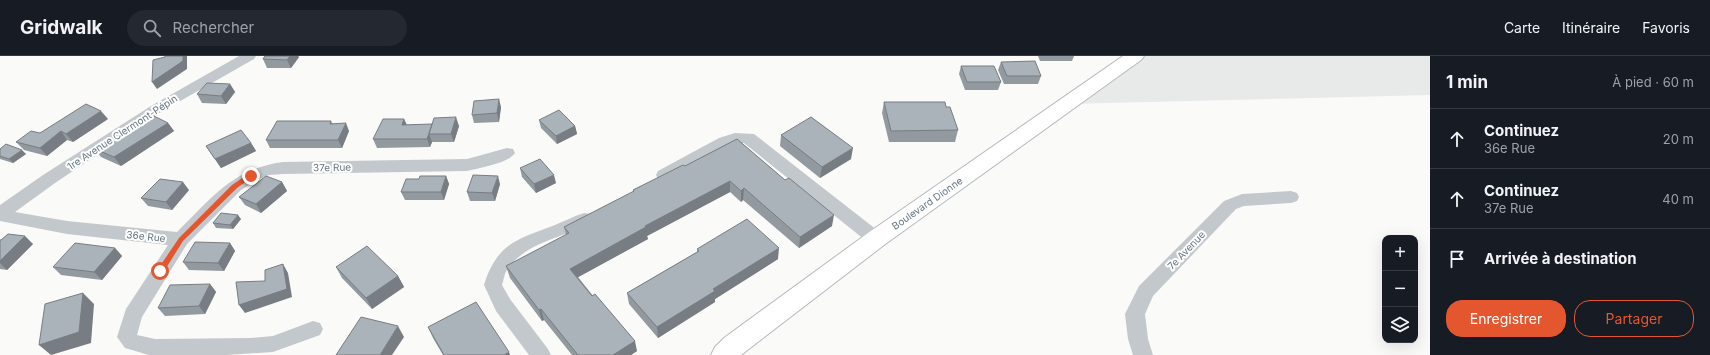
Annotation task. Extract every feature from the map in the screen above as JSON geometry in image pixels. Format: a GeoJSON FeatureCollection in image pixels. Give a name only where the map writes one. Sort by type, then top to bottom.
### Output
{"type":"FeatureCollection","features":[{"type":"Feature","properties":{"kind":"main road","name":"Boulevard Dionne"},"geometry":{"type":"LineString","coordinates":[[724,355],[733,346],[876,239],[1135,56]]}},
{"type":"Feature","properties":{"kind":"street","name":"1re Avenue Clermont-Pépin"},"geometry":{"type":"LineString","coordinates":[[0,215],[49,179],[156,108],[248,56]]}},
{"type":"Feature","properties":{"kind":"street"},"geometry":{"type":"LineString","coordinates":[[651,183],[725,142],[735,138],[748,138],[876,239]]}},
{"type":"Feature","properties":{"kind":"street","name":"37e Rue"},"geometry":{"type":"LineString","coordinates":[[181,240],[235,186],[251,176],[267,170],[283,168],[467,165],[488,160],[507,153]]}},
{"type":"Feature","properties":{"kind":"street","name":"7e Avenue"},"geometry":{"type":"LineString","coordinates":[[1143,355],[1138,338],[1135,314],[1146,291],[1230,205],[1242,200],[1291,197]]}},
{"type":"Feature","properties":{"kind":"street"},"geometry":{"type":"LineString","coordinates":[[541,355],[503,305],[493,284],[498,268],[512,252],[534,239],[577,223],[597,212]]}},
{"type":"Feature","properties":{"kind":"street","name":"36e Rue"},"geometry":{"type":"LineString","coordinates":[[0,215],[29,222],[56,226],[181,240],[133,315],[127,337],[132,342],[154,348],[251,346],[273,344],[313,329]]}},
{"type":"Feature","properties":{"kind":"shaded area"},"geometry":{"type":"Polygon","coordinates":[[[1135,56],[1430,56],[1430,95],[1067,104],[1135,56]]]}},
{"type":"Feature","properties":{"kind":"building"},"geometry":{"type":"Polygon","coordinates":[[[165,56],[183,56],[183,61],[152,82],[153,60],[165,56]]]}},
{"type":"Feature","properties":{"kind":"building"},"geometry":{"type":"Polygon","coordinates":[[[265,56],[290,56],[287,60],[263,59],[265,56]]]}},
{"type":"Feature","properties":{"kind":"building"},"geometry":{"type":"Polygon","coordinates":[[[1035,61],[1041,76],[1007,76],[1001,62],[1035,61]]]}},
{"type":"Feature","properties":{"kind":"building"},"geometry":{"type":"Polygon","coordinates":[[[961,66],[994,66],[1001,82],[967,82],[961,66]]]}},
{"type":"Feature","properties":{"kind":"building"},"geometry":{"type":"Polygon","coordinates":[[[207,83],[230,84],[221,96],[197,94],[207,83]]]}},
{"type":"Feature","properties":{"kind":"building"},"geometry":{"type":"Polygon","coordinates":[[[499,99],[497,113],[472,115],[474,101],[499,99]]]}},
{"type":"Feature","properties":{"kind":"building"},"geometry":{"type":"Polygon","coordinates":[[[884,102],[945,102],[946,107],[950,107],[958,130],[891,131],[884,102]]]}},
{"type":"Feature","properties":{"kind":"building"},"geometry":{"type":"Polygon","coordinates":[[[86,104],[101,111],[66,134],[61,131],[40,148],[16,142],[31,131],[40,133],[86,104]]]}},
{"type":"Feature","properties":{"kind":"building"},"geometry":{"type":"Polygon","coordinates":[[[559,110],[575,126],[556,136],[539,120],[559,110]]]}},
{"type":"Feature","properties":{"kind":"building"},"geometry":{"type":"Polygon","coordinates":[[[150,114],[168,123],[114,157],[95,149],[150,114]]]}},
{"type":"Feature","properties":{"kind":"building"},"geometry":{"type":"Polygon","coordinates":[[[456,117],[451,134],[429,134],[434,118],[456,117]]]}},
{"type":"Feature","properties":{"kind":"building"},"geometry":{"type":"Polygon","coordinates":[[[811,117],[853,148],[822,167],[781,135],[811,117]]]}},
{"type":"Feature","properties":{"kind":"building"},"geometry":{"type":"Polygon","coordinates":[[[383,119],[404,119],[402,125],[432,124],[427,139],[373,139],[383,119]]]}},
{"type":"Feature","properties":{"kind":"building"},"geometry":{"type":"Polygon","coordinates":[[[277,121],[331,121],[330,124],[346,123],[338,140],[266,140],[277,121]]]}},
{"type":"Feature","properties":{"kind":"building"},"geometry":{"type":"Polygon","coordinates":[[[241,130],[251,143],[215,159],[206,146],[241,130]]]}},
{"type":"Feature","properties":{"kind":"building"},"geometry":{"type":"Polygon","coordinates":[[[737,139],[785,180],[789,178],[834,215],[800,237],[744,188],[741,191],[730,181],[645,226],[646,227],[570,269],[592,296],[595,294],[635,341],[613,355],[578,355],[541,309],[539,310],[506,266],[569,233],[564,227],[634,191],[633,190],[683,165],[685,166],[737,139]]]}},
{"type":"Feature","properties":{"kind":"building"},"geometry":{"type":"Polygon","coordinates":[[[6,144],[22,150],[9,159],[0,156],[0,149],[6,144]]]}},
{"type":"Feature","properties":{"kind":"building"},"geometry":{"type":"Polygon","coordinates":[[[540,159],[554,175],[534,184],[520,168],[540,159]]]}},
{"type":"Feature","properties":{"kind":"building"},"geometry":{"type":"Polygon","coordinates":[[[473,175],[498,176],[492,193],[467,192],[473,175]]]}},
{"type":"Feature","properties":{"kind":"building"},"geometry":{"type":"Polygon","coordinates":[[[266,176],[282,182],[256,204],[239,197],[266,176]]]}},
{"type":"Feature","properties":{"kind":"building"},"geometry":{"type":"Polygon","coordinates":[[[420,176],[446,176],[441,192],[401,192],[406,179],[419,179],[420,176]]]}},
{"type":"Feature","properties":{"kind":"building"},"geometry":{"type":"Polygon","coordinates":[[[160,179],[183,182],[166,202],[141,198],[160,179]]]}},
{"type":"Feature","properties":{"kind":"building"},"geometry":{"type":"Polygon","coordinates":[[[221,213],[238,215],[230,225],[213,223],[221,213]]]}},
{"type":"Feature","properties":{"kind":"building"},"geometry":{"type":"Polygon","coordinates":[[[747,219],[779,248],[713,289],[715,291],[657,327],[627,293],[699,251],[697,249],[747,219]]]}},
{"type":"Feature","properties":{"kind":"building"},"geometry":{"type":"Polygon","coordinates":[[[8,234],[25,236],[0,261],[0,240],[8,234]]]}},
{"type":"Feature","properties":{"kind":"building"},"geometry":{"type":"Polygon","coordinates":[[[195,242],[230,243],[218,263],[183,262],[195,242]]]}},
{"type":"Feature","properties":{"kind":"building"},"geometry":{"type":"Polygon","coordinates":[[[75,243],[115,248],[94,272],[53,267],[75,243]]]}},
{"type":"Feature","properties":{"kind":"building"},"geometry":{"type":"Polygon","coordinates":[[[367,246],[398,276],[366,298],[336,267],[367,246]]]}},
{"type":"Feature","properties":{"kind":"building"},"geometry":{"type":"Polygon","coordinates":[[[283,264],[287,289],[239,305],[236,282],[265,281],[265,270],[283,264]]]}},
{"type":"Feature","properties":{"kind":"building"},"geometry":{"type":"Polygon","coordinates":[[[210,284],[199,306],[158,308],[170,285],[210,284]]]}},
{"type":"Feature","properties":{"kind":"building"},"geometry":{"type":"Polygon","coordinates":[[[83,293],[79,332],[39,345],[45,304],[83,293]]]}},
{"type":"Feature","properties":{"kind":"building"},"geometry":{"type":"Polygon","coordinates":[[[476,302],[509,352],[504,355],[444,355],[428,327],[476,302]]]}},
{"type":"Feature","properties":{"kind":"building"},"geometry":{"type":"Polygon","coordinates":[[[361,317],[398,326],[380,355],[336,355],[361,317]]]}},
{"type":"Feature","properties":{"kind":"route"},"geometry":{"type":"LineString","coordinates":[[160,271],[181,240],[213,206],[235,186],[251,176]]}}]}
